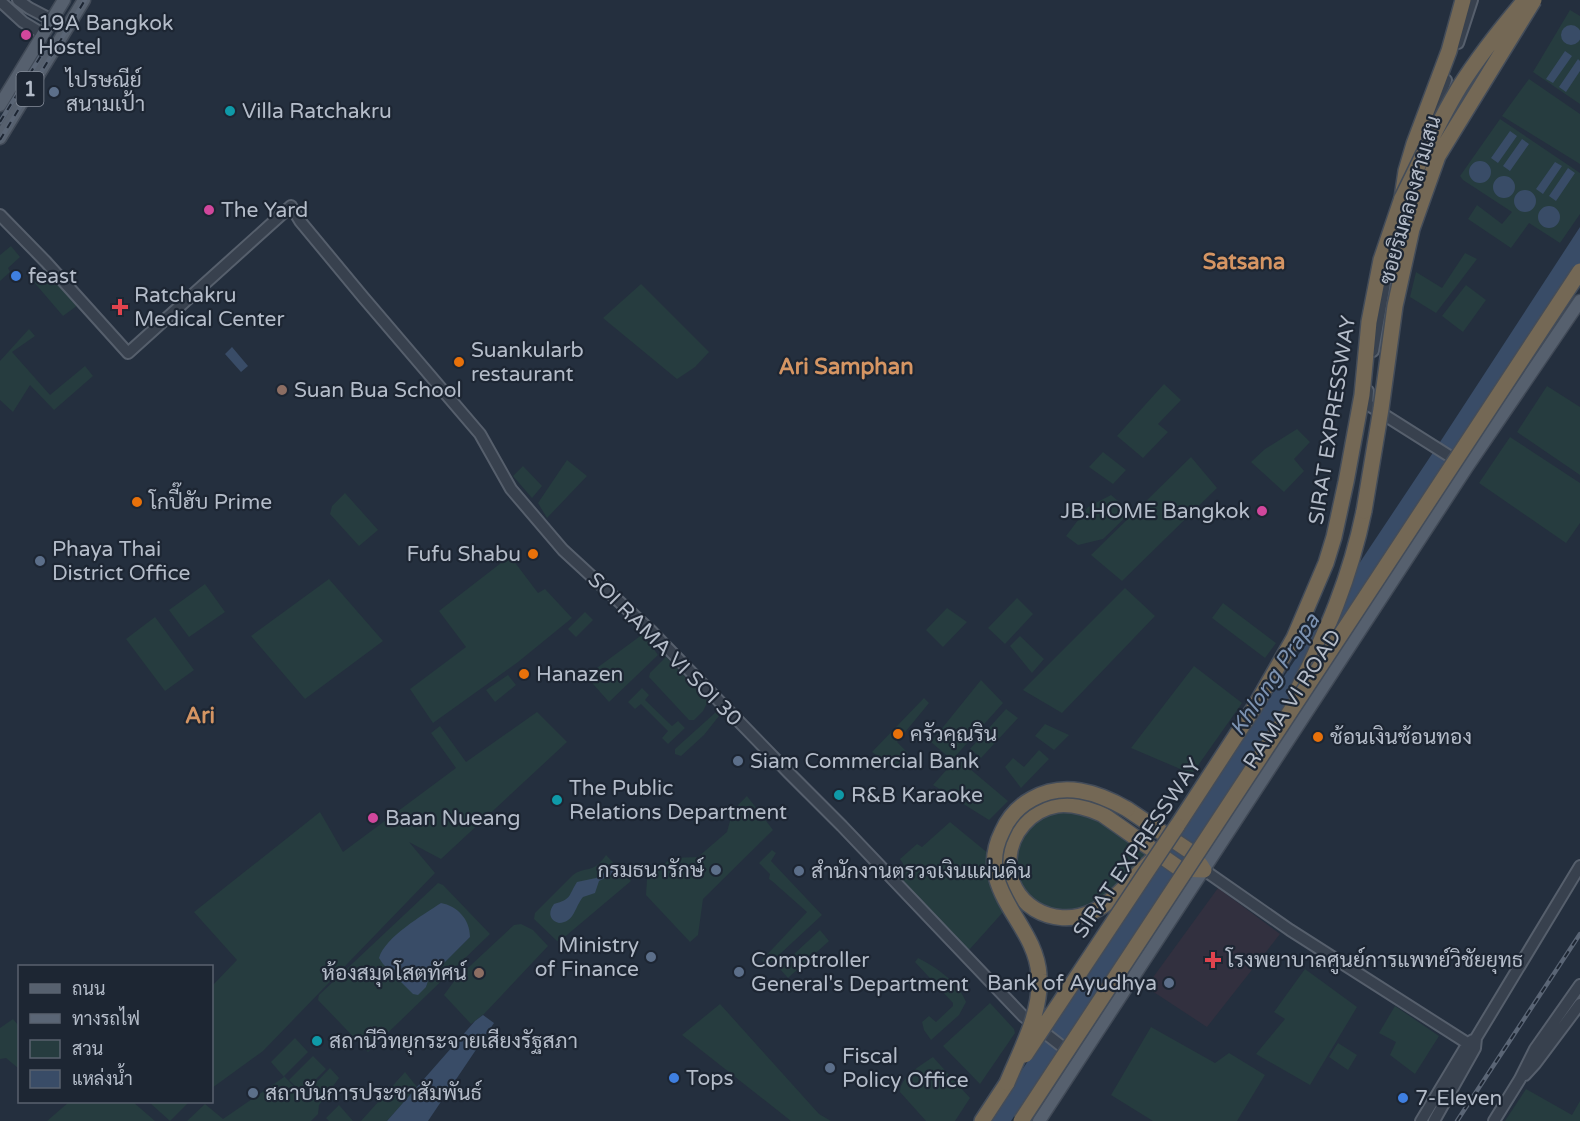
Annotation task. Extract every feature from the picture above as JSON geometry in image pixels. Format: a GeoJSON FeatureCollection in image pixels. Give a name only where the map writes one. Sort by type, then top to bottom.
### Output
{"type":"FeatureCollection","features":[{"type":"Feature","properties":{"kind":"highway","name":"SIRAT EXPRESSWAY"},"geometry":{"type":"LineString","coordinates":[[982,1121],[1254,708],[1294,638],[1318,584],[1334,537],[1346,482],[1362,394],[1369,321],[1381,260],[1402,198],[1406,171],[1414,144],[1449,51],[1463,0]]}},
{"type":"Feature","properties":{"kind":"highway"},"geometry":{"type":"LineString","coordinates":[[1402,198],[1439,123],[1461,85],[1499,31],[1525,0]]}},
{"type":"Feature","properties":{"kind":"highway"},"geometry":{"type":"LineString","coordinates":[[1277,731],[1316,655],[1336,607],[1357,542],[1381,409],[1395,306],[1412,229],[1425,191],[1438,156],[1534,0]]}},
{"type":"Feature","properties":{"kind":"highway"},"geometry":{"type":"LineString","coordinates":[[1021,1121],[1580,271]]}},
{"type":"Feature","properties":{"kind":"highway"},"geometry":{"type":"LineString","coordinates":[[1007,1083],[1038,1002],[1040,982],[1035,952],[1000,893],[997,882],[995,868],[997,840],[1010,817],[1039,795],[1051,791],[1065,789],[1094,793],[1127,809],[1191,852],[1204,870]]}},
{"type":"Feature","properties":{"kind":"highway"},"geometry":{"type":"LineString","coordinates":[[1156,855],[1119,893],[1094,911],[1068,919],[1059,919],[1037,912],[1013,885],[1008,859],[1011,845],[1025,821],[1034,814],[1058,805],[1088,807],[1102,814],[1156,855],[1180,869],[1204,870]]}},
{"type":"Feature","properties":{"kind":"main road","name":"1"},"geometry":{"type":"LineString","coordinates":[[0,105],[64,0]]}},
{"type":"Feature","properties":{"kind":"main road","name":"1"},"geometry":{"type":"LineString","coordinates":[[0,138],[84,0]]}},
{"type":"Feature","properties":{"kind":"main road"},"geometry":{"type":"LineString","coordinates":[[43,34],[60,40]]}},
{"type":"Feature","properties":{"kind":"main road","name":"RAMA VI ROAD"},"geometry":{"type":"LineString","coordinates":[[1039,1121],[1467,467],[1580,301]]}},
{"type":"Feature","properties":{"kind":"street"},"geometry":{"type":"LineString","coordinates":[[18,0],[51,20]]}},
{"type":"Feature","properties":{"kind":"street","name":"ซอยริมคลองสามเสน"},"geometry":{"type":"LineString","coordinates":[[1467,467],[1367,404],[1375,337],[1387,272],[1425,140],[1472,0]]}},
{"type":"Feature","properties":{"kind":"street"},"geometry":{"type":"LineString","coordinates":[[0,1],[23,22],[43,34]]}},
{"type":"Feature","properties":{"kind":"street","name":"SOI RAMA VI SOI 30"},"geometry":{"type":"LineString","coordinates":[[0,215],[128,353],[291,206],[300,221],[356,289],[480,434],[511,489],[569,556],[651,631],[842,826],[1026,1019],[1078,1059]]}},
{"type":"Feature","properties":{"kind":"street"},"geometry":{"type":"LineString","coordinates":[[1430,1120],[1473,1043],[1580,866]]}},
{"type":"Feature","properties":{"kind":"street"},"geometry":{"type":"LineString","coordinates":[[1204,870],[1290,930],[1473,1043]]}},
{"type":"Feature","properties":{"kind":"street"},"geometry":{"type":"LineString","coordinates":[[1494,1121],[1520,1079],[1535,1049],[1580,985]]}},
{"type":"Feature","properties":{"kind":"street"},"geometry":{"type":"LineString","coordinates":[[1520,1079],[1535,1064],[1580,1004]]}},
{"type":"Feature","properties":{"kind":"shaded area","name":"โรงพยาบาลศูนย์การแพทย์วิชัยยุทธ"},"geometry":{"type":"Polygon","coordinates":[[[1218,888],[1280,934],[1207,1027],[1146,987],[1218,888]]]}},
{"type":"Feature","properties":{"kind":"green space"},"geometry":{"type":"Polygon","coordinates":[[[1570,10],[1580,16],[1580,104],[1533,72],[1570,10]]]}},
{"type":"Feature","properties":{"kind":"green space"},"geometry":{"type":"Polygon","coordinates":[[[1529,79],[1580,114],[1580,164],[1502,116],[1529,79]]]}},
{"type":"Feature","properties":{"kind":"green space"},"geometry":{"type":"Polygon","coordinates":[[[1500,119],[1580,173],[1580,214],[1560,243],[1529,223],[1511,248],[1468,219],[1477,205],[1502,224],[1512,212],[1460,176],[1500,119]]]}},
{"type":"Feature","properties":{"kind":"green space"},"geometry":{"type":"Polygon","coordinates":[[[11,246],[20,257],[8,268],[10,272],[0,281],[0,255],[11,246]]]}},
{"type":"Feature","properties":{"kind":"green space"},"geometry":{"type":"Polygon","coordinates":[[[1465,253],[1477,259],[1436,313],[1410,297],[1416,272],[1442,288],[1465,253]]]}},
{"type":"Feature","properties":{"kind":"green space"},"geometry":{"type":"Polygon","coordinates":[[[46,270],[78,305],[63,316],[33,281],[46,270]]]}},
{"type":"Feature","properties":{"kind":"green space"},"geometry":{"type":"Polygon","coordinates":[[[641,284],[709,352],[695,367],[677,379],[603,318],[641,284]]]}},
{"type":"Feature","properties":{"kind":"green space"},"geometry":{"type":"Polygon","coordinates":[[[1466,285],[1486,300],[1463,332],[1442,316],[1466,285]]]}},
{"type":"Feature","properties":{"kind":"green space"},"geometry":{"type":"Polygon","coordinates":[[[29,329],[35,336],[12,352],[50,395],[85,366],[93,376],[54,410],[30,385],[13,412],[0,400],[0,361],[29,329]]]}},
{"type":"Feature","properties":{"kind":"green space"},"geometry":{"type":"Polygon","coordinates":[[[1164,384],[1181,400],[1158,424],[1168,432],[1143,458],[1117,436],[1164,384]]]}},
{"type":"Feature","properties":{"kind":"green space"},"geometry":{"type":"Polygon","coordinates":[[[1547,386],[1580,407],[1580,475],[1517,432],[1547,386]]]}},
{"type":"Feature","properties":{"kind":"green space"},"geometry":{"type":"Polygon","coordinates":[[[1297,429],[1310,442],[1294,459],[1304,471],[1284,492],[1251,462],[1265,449],[1297,429]]]}},
{"type":"Feature","properties":{"kind":"green space"},"geometry":{"type":"Polygon","coordinates":[[[1510,437],[1580,483],[1580,523],[1566,543],[1479,483],[1510,437]]]}},
{"type":"Feature","properties":{"kind":"green space"},"geometry":{"type":"Polygon","coordinates":[[[1103,452],[1126,470],[1113,484],[1089,467],[1103,452]]]}},
{"type":"Feature","properties":{"kind":"green space"},"geometry":{"type":"Polygon","coordinates":[[[1191,457],[1217,488],[1122,581],[1091,555],[1191,457]]]}},
{"type":"Feature","properties":{"kind":"green space"},"geometry":{"type":"Polygon","coordinates":[[[567,460],[587,476],[547,518],[538,503],[567,460]]]}},
{"type":"Feature","properties":{"kind":"green space"},"geometry":{"type":"Polygon","coordinates":[[[523,466],[542,486],[532,498],[513,476],[523,466]]]}},
{"type":"Feature","properties":{"kind":"green space"},"geometry":{"type":"Polygon","coordinates":[[[345,493],[378,530],[359,546],[330,514],[332,506],[345,493]]]}},
{"type":"Feature","properties":{"kind":"green space"},"geometry":{"type":"Polygon","coordinates":[[[1111,495],[1131,512],[1103,539],[1078,545],[1066,536],[1088,507],[1111,495]]]}},
{"type":"Feature","properties":{"kind":"green space"},"geometry":{"type":"Polygon","coordinates":[[[510,556],[538,593],[545,589],[572,618],[518,662],[433,723],[410,689],[466,647],[439,611],[510,556]]]}},
{"type":"Feature","properties":{"kind":"green space"},"geometry":{"type":"Polygon","coordinates":[[[329,579],[383,641],[305,699],[251,636],[329,579]]]}},
{"type":"Feature","properties":{"kind":"green space"},"geometry":{"type":"Polygon","coordinates":[[[205,584],[225,612],[189,637],[169,610],[205,584]]]}},
{"type":"Feature","properties":{"kind":"green space"},"geometry":{"type":"Polygon","coordinates":[[[1125,588],[1155,616],[1062,713],[1023,690],[1125,588]]]}},
{"type":"Feature","properties":{"kind":"green space"},"geometry":{"type":"Polygon","coordinates":[[[1017,598],[1033,614],[1005,644],[988,628],[1017,598]]]}},
{"type":"Feature","properties":{"kind":"green space"},"geometry":{"type":"Polygon","coordinates":[[[1223,603],[1276,643],[1265,658],[1212,618],[1223,603]]]}},
{"type":"Feature","properties":{"kind":"green space"},"geometry":{"type":"Polygon","coordinates":[[[947,608],[967,622],[943,647],[926,630],[947,608]]]}},
{"type":"Feature","properties":{"kind":"green space"},"geometry":{"type":"Polygon","coordinates":[[[585,612],[593,620],[576,637],[568,629],[585,612]]]}},
{"type":"Feature","properties":{"kind":"green space"},"geometry":{"type":"Polygon","coordinates":[[[155,617],[194,670],[165,691],[126,639],[155,617]]]}},
{"type":"Feature","properties":{"kind":"green space"},"geometry":{"type":"Polygon","coordinates":[[[643,634],[658,655],[609,702],[586,676],[643,634]]]}},
{"type":"Feature","properties":{"kind":"green space"},"geometry":{"type":"Polygon","coordinates":[[[1020,636],[1044,659],[1032,673],[1010,646],[1020,636]]]}},
{"type":"Feature","properties":{"kind":"green space"},"geometry":{"type":"Polygon","coordinates":[[[666,657],[708,701],[703,711],[694,720],[689,720],[649,677],[650,673],[666,657]]]}},
{"type":"Feature","properties":{"kind":"green space"},"geometry":{"type":"Polygon","coordinates":[[[1194,666],[1242,703],[1192,774],[1131,748],[1194,666]]]}},
{"type":"Feature","properties":{"kind":"green space"},"geometry":{"type":"Polygon","coordinates":[[[508,675],[516,685],[495,702],[486,690],[508,675]]]}},
{"type":"Feature","properties":{"kind":"green space"},"geometry":{"type":"Polygon","coordinates":[[[981,680],[1003,703],[952,760],[931,742],[981,680]]]}},
{"type":"Feature","properties":{"kind":"green space"},"geometry":{"type":"Polygon","coordinates":[[[642,688],[649,695],[645,700],[672,726],[678,721],[685,728],[668,744],[662,738],[668,731],[641,704],[635,709],[628,702],[642,688]]]}},
{"type":"Feature","properties":{"kind":"green space"},"geometry":{"type":"Polygon","coordinates":[[[924,698],[929,703],[897,742],[908,753],[894,769],[872,752],[924,698]]]}},
{"type":"Feature","properties":{"kind":"green space"},"geometry":{"type":"Polygon","coordinates":[[[1006,709],[1018,718],[981,758],[970,749],[1006,709]]]}},
{"type":"Feature","properties":{"kind":"green space"},"geometry":{"type":"Polygon","coordinates":[[[537,712],[567,742],[441,859],[409,842],[435,873],[263,1051],[213,1087],[213,985],[237,960],[194,912],[320,812],[343,852],[456,768],[431,733],[440,726],[466,762],[537,712]]]}},
{"type":"Feature","properties":{"kind":"green space"},"geometry":{"type":"Polygon","coordinates":[[[716,712],[719,716],[704,735],[681,756],[675,754],[675,749],[716,712]]]}},
{"type":"Feature","properties":{"kind":"green space"},"geometry":{"type":"Polygon","coordinates":[[[1045,724],[1069,735],[1054,750],[1035,736],[1045,724]]]}},
{"type":"Feature","properties":{"kind":"green space"},"geometry":{"type":"Polygon","coordinates":[[[1039,750],[1049,759],[1021,788],[1005,767],[1013,758],[1024,767],[1039,750]]]}},
{"type":"Feature","properties":{"kind":"green space"},"geometry":{"type":"Polygon","coordinates":[[[957,758],[1008,801],[989,820],[933,785],[957,758]]]}},
{"type":"Feature","properties":{"kind":"green space"},"geometry":{"type":"Polygon","coordinates":[[[747,796],[773,830],[703,899],[698,935],[690,942],[646,895],[647,879],[671,858],[698,857],[727,832],[733,810],[747,796]]]}},
{"type":"Feature","properties":{"kind":"green space"},"geometry":{"type":"Polygon","coordinates":[[[1062,809],[1086,813],[1147,853],[1093,925],[1039,909],[1029,901],[1021,889],[1017,876],[1015,862],[1017,849],[1029,824],[1040,816],[1062,809]]]}},
{"type":"Feature","properties":{"kind":"green space"},"geometry":{"type":"Polygon","coordinates":[[[950,822],[989,854],[1004,911],[969,950],[900,879],[907,870],[900,859],[917,844],[922,847],[950,822]]]}},
{"type":"Feature","properties":{"kind":"green space"},"geometry":{"type":"Polygon","coordinates":[[[772,850],[776,853],[771,861],[822,915],[767,966],[762,960],[807,912],[769,879],[770,874],[759,863],[772,850]]]}},
{"type":"Feature","properties":{"kind":"green space"},"geometry":{"type":"Polygon","coordinates":[[[606,855],[631,881],[557,941],[534,919],[535,913],[573,875],[597,865],[606,855]]]}},
{"type":"Feature","properties":{"kind":"green space"},"geometry":{"type":"Polygon","coordinates":[[[438,883],[443,885],[490,934],[368,1052],[318,1000],[319,995],[438,883]],[[441,903],[390,941],[426,987],[428,978],[470,937],[441,903]]]}},
{"type":"Feature","properties":{"kind":"green space"},"geometry":{"type":"Polygon","coordinates":[[[521,924],[533,930],[548,946],[484,1014],[471,1024],[444,995],[455,980],[514,925],[521,924]]]}},
{"type":"Feature","properties":{"kind":"green space"},"geometry":{"type":"Polygon","coordinates":[[[820,930],[829,941],[788,978],[779,968],[820,930]]]}},
{"type":"Feature","properties":{"kind":"green space"},"geometry":{"type":"Polygon","coordinates":[[[918,958],[946,976],[958,988],[966,1002],[959,1015],[931,1040],[922,1022],[929,1016],[936,1022],[953,1006],[953,1003],[915,962],[918,958]]]}},
{"type":"Feature","properties":{"kind":"green space"},"geometry":{"type":"Polygon","coordinates":[[[1305,969],[1357,1007],[1310,1085],[1256,1054],[1285,1019],[1274,1012],[1305,969]]]}},
{"type":"Feature","properties":{"kind":"green space"},"geometry":{"type":"Polygon","coordinates":[[[990,1003],[1015,1033],[980,1084],[943,1046],[990,1003]]]}},
{"type":"Feature","properties":{"kind":"green space"},"geometry":{"type":"Polygon","coordinates":[[[720,1004],[819,1114],[831,1121],[791,1121],[682,1035],[720,1004]]]}},
{"type":"Feature","properties":{"kind":"green space"},"geometry":{"type":"Polygon","coordinates":[[[1395,1006],[1439,1036],[1415,1074],[1390,1055],[1396,1042],[1379,1033],[1395,1006]]]}},
{"type":"Feature","properties":{"kind":"green space"},"geometry":{"type":"Polygon","coordinates":[[[13,1019],[18,1025],[18,1068],[6,1058],[0,1059],[0,1028],[13,1019]]]}},
{"type":"Feature","properties":{"kind":"green space"},"geometry":{"type":"Polygon","coordinates":[[[1151,1027],[1215,1063],[1229,1053],[1265,1075],[1237,1121],[1153,1121],[1111,1095],[1151,1027]]]}},
{"type":"Feature","properties":{"kind":"green space"},"geometry":{"type":"Polygon","coordinates":[[[295,1038],[308,1052],[284,1076],[303,1096],[330,1068],[339,1078],[319,1105],[318,1114],[311,1121],[187,1121],[205,1104],[223,1119],[284,1077],[271,1062],[295,1038]]]}},
{"type":"Feature","properties":{"kind":"green space"},"geometry":{"type":"Polygon","coordinates":[[[1338,1043],[1357,1055],[1348,1070],[1329,1057],[1338,1043]]]}},
{"type":"Feature","properties":{"kind":"green space"},"geometry":{"type":"Polygon","coordinates":[[[313,1056],[326,1069],[302,1093],[289,1080],[313,1056]]]}},
{"type":"Feature","properties":{"kind":"green space"},"geometry":{"type":"Polygon","coordinates":[[[933,1057],[970,1098],[955,1121],[926,1121],[900,1092],[907,1076],[933,1057]]]}},
{"type":"Feature","properties":{"kind":"green space"},"geometry":{"type":"Polygon","coordinates":[[[405,1072],[417,1087],[387,1121],[361,1121],[405,1072]]]}},
{"type":"Feature","properties":{"kind":"green space"},"geometry":{"type":"Polygon","coordinates":[[[1526,1089],[1572,1115],[1580,1101],[1580,1121],[1505,1121],[1526,1089]]]}},
{"type":"Feature","properties":{"kind":"green space"},"geometry":{"type":"Polygon","coordinates":[[[68,1103],[134,1103],[155,1121],[47,1121],[68,1103]]]}},
{"type":"Feature","properties":{"kind":"green space"},"geometry":{"type":"Polygon","coordinates":[[[150,1103],[188,1103],[170,1121],[150,1103]]]}},
{"type":"Feature","properties":{"kind":"green space"},"geometry":{"type":"Polygon","coordinates":[[[339,1105],[353,1121],[329,1121],[326,1118],[339,1105]]]}},
{"type":"Feature","properties":{"kind":"water"},"geometry":{"type":"Polygon","coordinates":[[[1571,25],[1578,28],[1581,35],[1578,42],[1571,45],[1564,42],[1561,35],[1564,28],[1571,25]]]}},
{"type":"Feature","properties":{"kind":"water"},"geometry":{"type":"Polygon","coordinates":[[[1565,51],[1572,56],[1553,83],[1546,79],[1565,51]]]}},
{"type":"Feature","properties":{"kind":"water"},"geometry":{"type":"Polygon","coordinates":[[[1578,59],[1580,71],[1566,92],[1559,87],[1578,59]]]}},
{"type":"Feature","properties":{"kind":"water"},"geometry":{"type":"Polygon","coordinates":[[[1510,131],[1517,136],[1498,163],[1491,158],[1510,131]]]}},
{"type":"Feature","properties":{"kind":"water"},"geometry":{"type":"Polygon","coordinates":[[[1522,139],[1529,144],[1510,171],[1503,166],[1522,139]]]}},
{"type":"Feature","properties":{"kind":"water"},"geometry":{"type":"Polygon","coordinates":[[[1480,161],[1488,164],[1491,172],[1488,180],[1480,183],[1472,180],[1469,172],[1472,164],[1480,161]]]}},
{"type":"Feature","properties":{"kind":"water"},"geometry":{"type":"Polygon","coordinates":[[[1555,162],[1562,166],[1543,194],[1536,189],[1555,162]]]}},
{"type":"Feature","properties":{"kind":"water"},"geometry":{"type":"Polygon","coordinates":[[[1568,168],[1575,173],[1556,201],[1549,196],[1568,168]]]}},
{"type":"Feature","properties":{"kind":"water"},"geometry":{"type":"Polygon","coordinates":[[[1504,176],[1512,179],[1515,187],[1512,195],[1504,198],[1496,195],[1493,187],[1496,179],[1504,176]]]}},
{"type":"Feature","properties":{"kind":"water"},"geometry":{"type":"Polygon","coordinates":[[[1525,190],[1533,193],[1536,201],[1533,209],[1525,212],[1517,209],[1514,201],[1517,193],[1525,190]]]}},
{"type":"Feature","properties":{"kind":"water"},"geometry":{"type":"Polygon","coordinates":[[[1549,206],[1557,209],[1560,217],[1557,225],[1549,228],[1541,225],[1538,217],[1541,209],[1549,206]]]}},
{"type":"Feature","properties":{"kind":"water"},"geometry":{"type":"Polygon","coordinates":[[[1580,227],[1580,265],[1011,1121],[988,1121],[1442,439],[1580,227]]]}},
{"type":"Feature","properties":{"kind":"water"},"geometry":{"type":"Polygon","coordinates":[[[232,347],[248,366],[241,372],[225,354],[232,347]]]}},
{"type":"Feature","properties":{"kind":"water"},"geometry":{"type":"Polygon","coordinates":[[[612,868],[616,869],[615,873],[599,881],[595,893],[583,897],[568,920],[559,923],[553,920],[550,913],[552,907],[567,899],[577,882],[596,878],[612,868]]]}},
{"type":"Feature","properties":{"kind":"water"},"geometry":{"type":"Polygon","coordinates":[[[441,903],[462,914],[468,925],[470,937],[429,978],[426,987],[418,995],[413,994],[379,958],[389,942],[415,920],[441,903]]]}},
{"type":"Feature","properties":{"kind":"water"},"geometry":{"type":"Polygon","coordinates":[[[483,1015],[494,1023],[428,1121],[387,1121],[475,1021],[483,1015]]]}},
{"type":"Feature","properties":{"kind":"railway"},"geometry":{"type":"LineString","coordinates":[[0,140],[85,0]]}},
{"type":"Feature","properties":{"kind":"railway"},"geometry":{"type":"LineString","coordinates":[[0,122],[47,46]]}},
{"type":"Feature","properties":{"kind":"railway"},"geometry":{"type":"LineString","coordinates":[[1457,1121],[1580,934]]}},
{"type":"Feature","properties":{"kind":"place","name":"19A Bangkok Hostel"},"geometry":{"type":"Point","coordinates":[26,35]}},
{"type":"Feature","properties":{"kind":"place","name":"ไปรษณีย์ สนามเป้า"},"geometry":{"type":"Point","coordinates":[54,92]}},
{"type":"Feature","properties":{"kind":"place","name":"Villa Ratchakru"},"geometry":{"type":"Point","coordinates":[230,111]}},
{"type":"Feature","properties":{"kind":"place","name":"The Yard"},"geometry":{"type":"Point","coordinates":[209,210]}},
{"type":"Feature","properties":{"kind":"place","name":"feast"},"geometry":{"type":"Point","coordinates":[16,276]}},
{"type":"Feature","properties":{"kind":"place","name":"Ratchakru Medical Center"},"geometry":{"type":"Point","coordinates":[120,307]}},
{"type":"Feature","properties":{"kind":"place","name":"Suankularb restaurant"},"geometry":{"type":"Point","coordinates":[459,362]}},
{"type":"Feature","properties":{"kind":"place","name":"Suan Bua School"},"geometry":{"type":"Point","coordinates":[282,390]}},
{"type":"Feature","properties":{"kind":"place","name":"โกปี๊ฮับ Prime"},"geometry":{"type":"Point","coordinates":[137,502]}},
{"type":"Feature","properties":{"kind":"place","name":"JB.HOME Bangkok"},"geometry":{"type":"Point","coordinates":[1262,511]}},
{"type":"Feature","properties":{"kind":"place","name":"Fufu Shabu"},"geometry":{"type":"Point","coordinates":[533,554]}},
{"type":"Feature","properties":{"kind":"place","name":"Phaya Thai District Office"},"geometry":{"type":"Point","coordinates":[40,561]}},
{"type":"Feature","properties":{"kind":"place","name":"Hanazen"},"geometry":{"type":"Point","coordinates":[524,674]}},
{"type":"Feature","properties":{"kind":"place","name":"ครัวคุณริน"},"geometry":{"type":"Point","coordinates":[898,734]}},
{"type":"Feature","properties":{"kind":"place","name":"ช้อนเงินช้อนทอง"},"geometry":{"type":"Point","coordinates":[1318,737]}},
{"type":"Feature","properties":{"kind":"place","name":"Siam Commercial Bank"},"geometry":{"type":"Point","coordinates":[738,761]}},
{"type":"Feature","properties":{"kind":"place","name":"R&B Karaoke"},"geometry":{"type":"Point","coordinates":[839,795]}},
{"type":"Feature","properties":{"kind":"place","name":"The Public Relations Department"},"geometry":{"type":"Point","coordinates":[557,800]}},
{"type":"Feature","properties":{"kind":"place","name":"Baan Nueang"},"geometry":{"type":"Point","coordinates":[373,818]}},
{"type":"Feature","properties":{"kind":"place","name":"กรมธนารักษ์"},"geometry":{"type":"Point","coordinates":[716,870]}},
{"type":"Feature","properties":{"kind":"place","name":"สำนักงานตรวจเงินแผ่นดิน"},"geometry":{"type":"Point","coordinates":[799,871]}},
{"type":"Feature","properties":{"kind":"place","name":"Ministry of Finance"},"geometry":{"type":"Point","coordinates":[651,957]}},
{"type":"Feature","properties":{"kind":"place","name":"โรงพยาบาลศูนย์การแพทย์วิชัยยุทธ"},"geometry":{"type":"Point","coordinates":[1213,960]}},
{"type":"Feature","properties":{"kind":"place","name":"Comptroller General's Department"},"geometry":{"type":"Point","coordinates":[739,972]}},
{"type":"Feature","properties":{"kind":"place","name":"ห้องสมุดโสตทัศน์"},"geometry":{"type":"Point","coordinates":[479,973]}},
{"type":"Feature","properties":{"kind":"place","name":"Bank of Ayudhya"},"geometry":{"type":"Point","coordinates":[1169,983]}},
{"type":"Feature","properties":{"kind":"place","name":"สถานีวิทยุกระจายเสียงรัฐสภา"},"geometry":{"type":"Point","coordinates":[317,1041]}},
{"type":"Feature","properties":{"kind":"place","name":"Fiscal Policy Office"},"geometry":{"type":"Point","coordinates":[830,1068]}},
{"type":"Feature","properties":{"kind":"place","name":"Tops"},"geometry":{"type":"Point","coordinates":[674,1078]}},
{"type":"Feature","properties":{"kind":"place","name":"สถาบันการประชาสัมพันธ์"},"geometry":{"type":"Point","coordinates":[253,1093]}},
{"type":"Feature","properties":{"kind":"place","name":"7-Eleven"},"geometry":{"type":"Point","coordinates":[1403,1098]}},
{"type":"Feature","properties":{"kind":"district","name":"Satsana"},"geometry":{"type":"Point","coordinates":[1244,261]}},
{"type":"Feature","properties":{"kind":"district","name":"Ari Samphan"},"geometry":{"type":"Point","coordinates":[846,366]}},
{"type":"Feature","properties":{"kind":"district","name":"Ari"},"geometry":{"type":"Point","coordinates":[200,715]}},
{"type":"Feature","properties":{"kind":"water label","name":"Khlong Prapa"},"geometry":{"type":"Point","coordinates":[1274,674]}}]}
